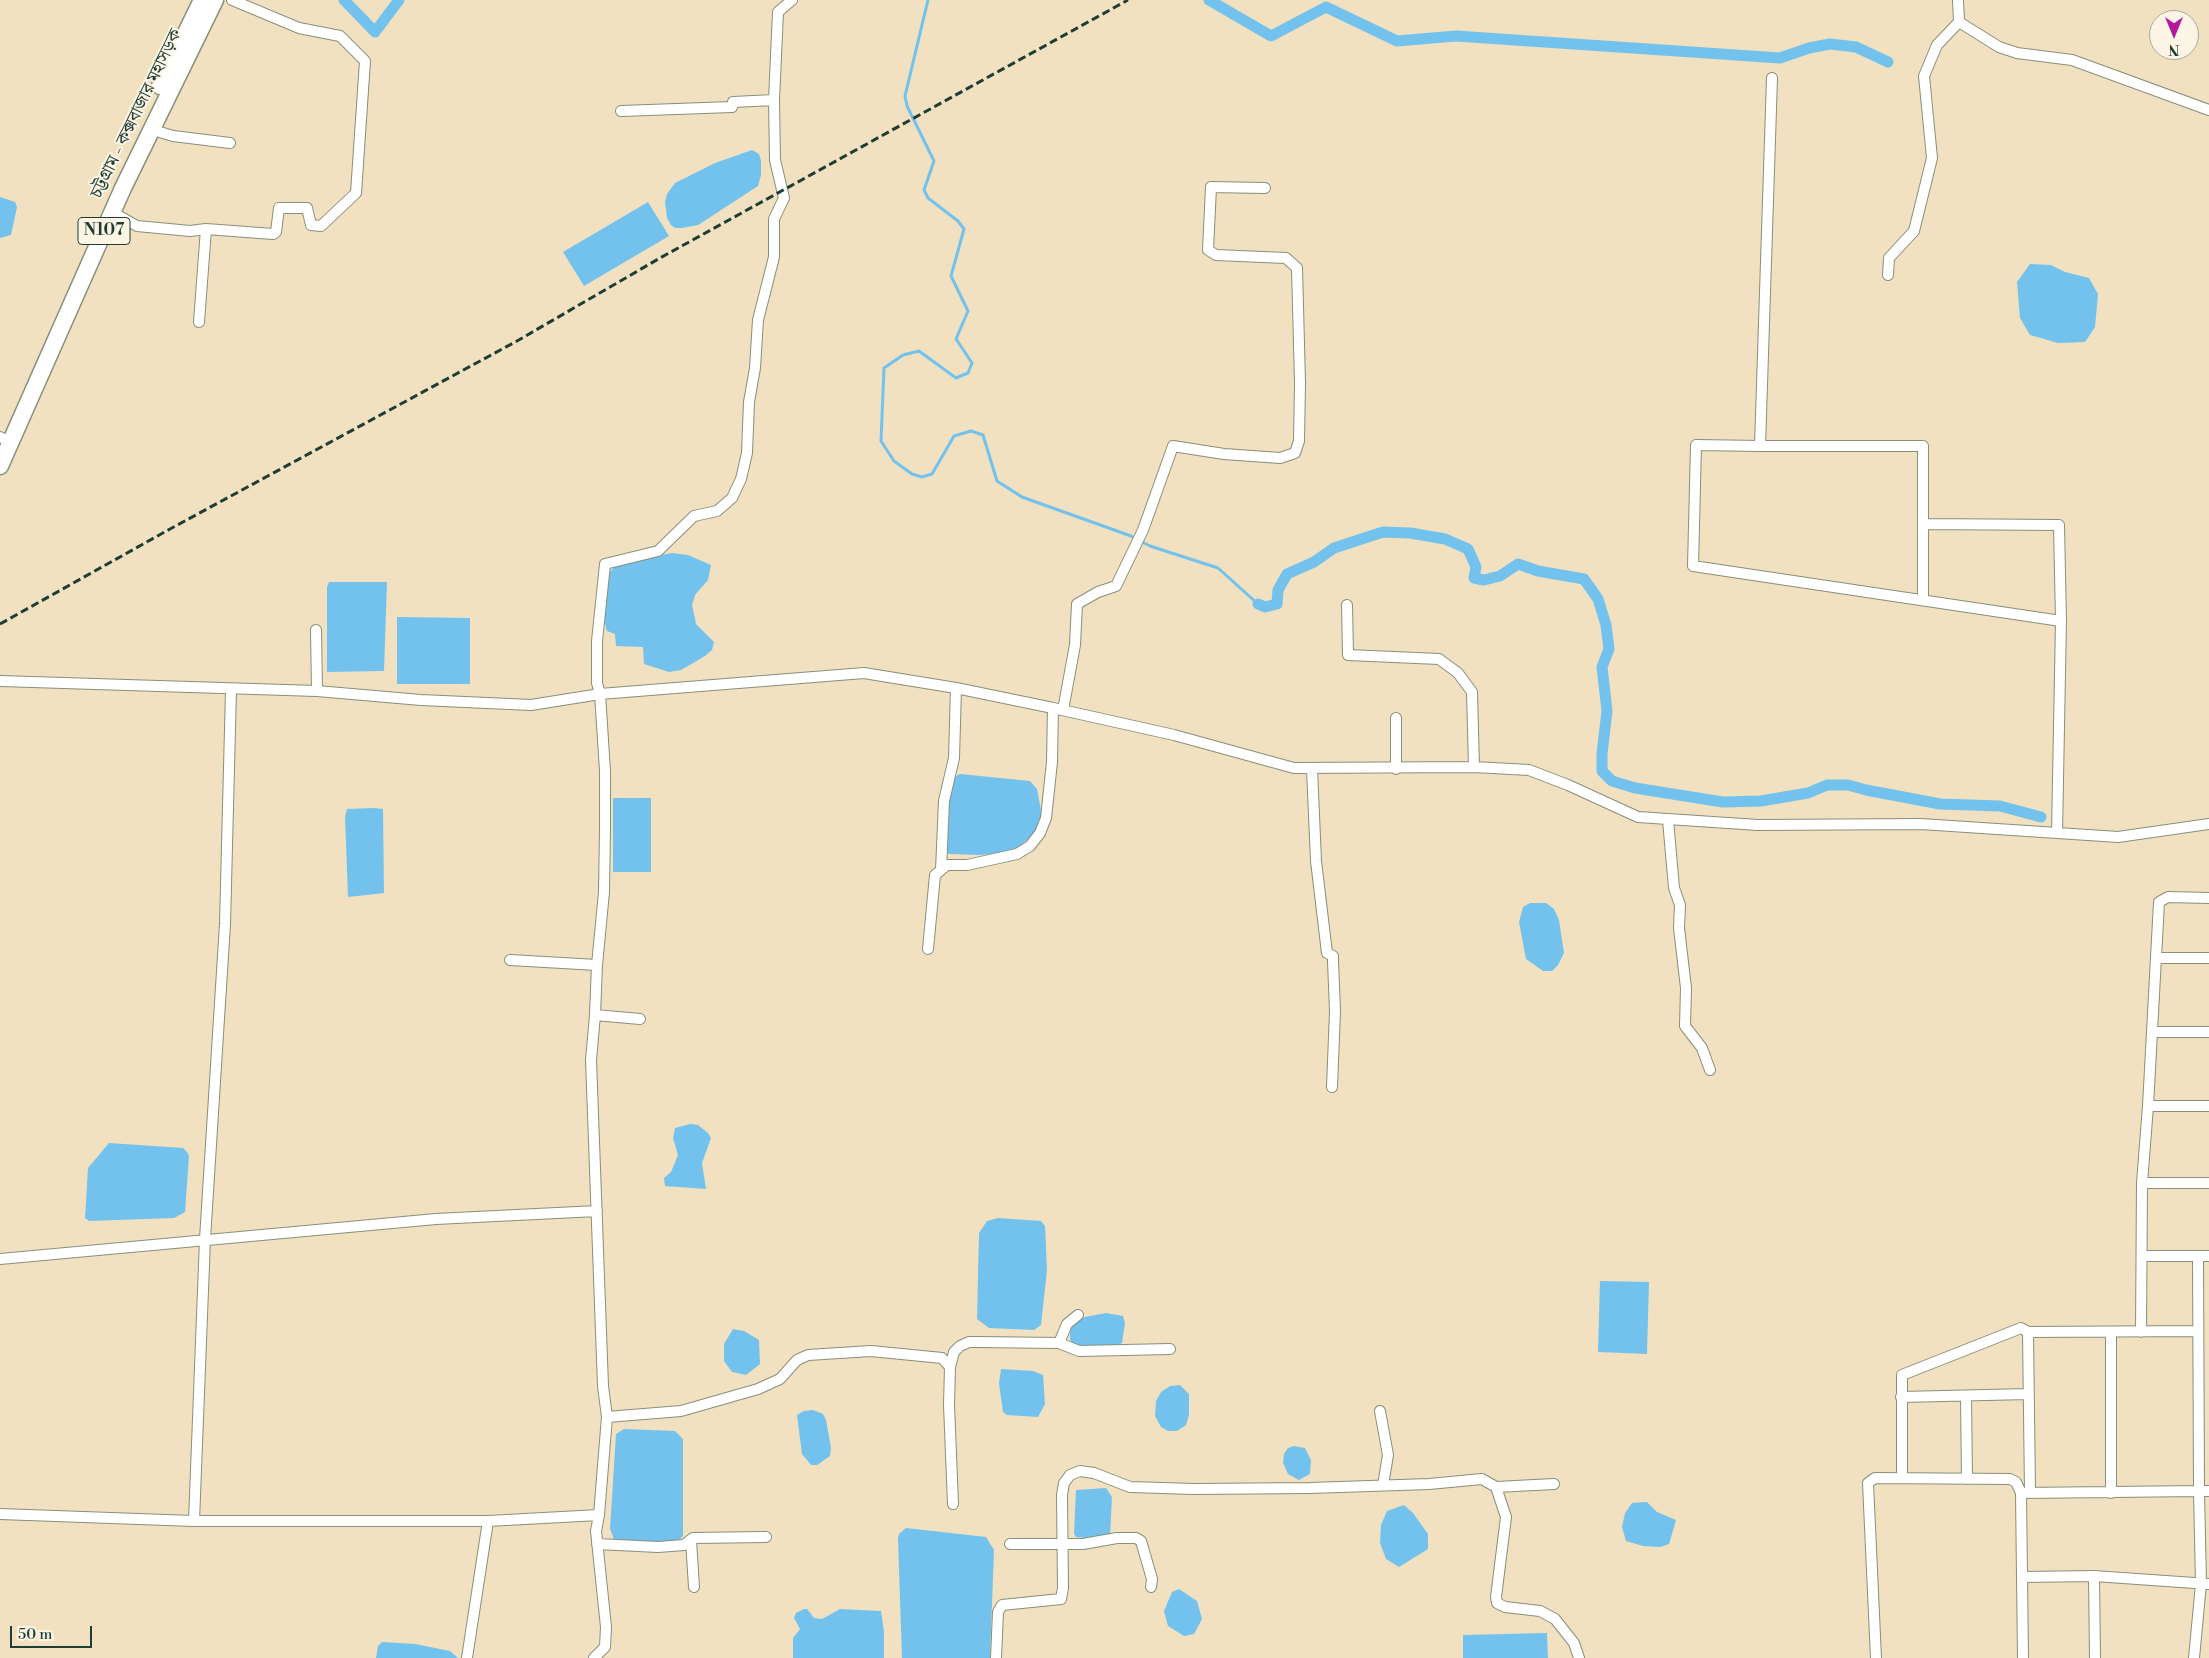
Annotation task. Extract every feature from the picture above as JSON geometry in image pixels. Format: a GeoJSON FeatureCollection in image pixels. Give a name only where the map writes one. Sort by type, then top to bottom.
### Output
{"type":"FeatureCollection","features":[{"type":"Feature","properties":{"kind":"highway","name":"N107"},"geometry":{"type":"LineString","coordinates":[[1,439],[186,28],[202,0]]}},
{"type":"Feature","properties":{"kind":"highway","name":"চট্টগ্রাম - কক্সবাজার মহাসড়ক"},"geometry":{"type":"LineString","coordinates":[[0,466],[150,129],[216,0]]}},
{"type":"Feature","properties":{"kind":"street"},"geometry":{"type":"LineString","coordinates":[[112,212],[137,226],[190,231],[206,230],[274,234],[278,211],[282,207],[308,208],[316,225],[356,193],[365,61],[340,36],[299,28],[232,0]]}},
{"type":"Feature","properties":{"kind":"street"},"geometry":{"type":"LineString","coordinates":[[594,1658],[605,1647],[606,1627],[596,1531],[600,1515],[606,1417],[603,1386],[591,1060],[604,892],[605,771],[600,694],[597,683],[597,641],[605,564],[658,551],[694,516],[717,511],[732,498],[740,479],[747,453],[749,402],[755,368],[758,320],[774,257],[774,218],[784,198],[775,160],[774,100],[778,12],[792,0]]}},
{"type":"Feature","properties":{"kind":"street"},"geometry":{"type":"LineString","coordinates":[[1888,275],[1889,258],[1914,231],[1932,158],[1924,76],[1937,44],[1959,22],[1958,0]]}},
{"type":"Feature","properties":{"kind":"street"},"geometry":{"type":"LineString","coordinates":[[1959,22],[1999,47],[2017,52],[2072,60],[2209,110]]}},
{"type":"Feature","properties":{"kind":"street"},"geometry":{"type":"LineString","coordinates":[[1760,446],[1772,78]]}},
{"type":"Feature","properties":{"kind":"street"},"geometry":{"type":"LineString","coordinates":[[621,111],[732,107],[733,102],[774,100]]}},
{"type":"Feature","properties":{"kind":"street"},"geometry":{"type":"LineString","coordinates":[[150,129],[173,136],[230,142]]}},
{"type":"Feature","properties":{"kind":"street"},"geometry":{"type":"LineString","coordinates":[[928,949],[935,875],[947,865],[967,865],[1017,854],[1030,846],[1040,833],[1046,818],[1058,709],[1075,645],[1077,604],[1098,592],[1116,586],[1143,530],[1173,446],[1224,454],[1280,458],[1295,453],[1299,441],[1300,383],[1297,268],[1286,258],[1216,255],[1208,250],[1211,187],[1265,188]]}},
{"type":"Feature","properties":{"kind":"street"},"geometry":{"type":"LineString","coordinates":[[200,322],[206,230]]}},
{"type":"Feature","properties":{"kind":"street"},"geometry":{"type":"LineString","coordinates":[[1923,600],[1922,446],[1696,445],[1693,566],[2061,621]]}},
{"type":"Feature","properties":{"kind":"street"},"geometry":{"type":"LineString","coordinates":[[1922,524],[2059,525],[2061,621],[2057,833]]}},
{"type":"Feature","properties":{"kind":"street"},"geometry":{"type":"LineString","coordinates":[[1347,605],[1348,655],[1438,659],[1458,673],[1472,692],[1474,767]]}},
{"type":"Feature","properties":{"kind":"street"},"geometry":{"type":"LineString","coordinates":[[316,630],[317,691]]}},
{"type":"Feature","properties":{"kind":"street"},"geometry":{"type":"LineString","coordinates":[[0,681],[231,690],[317,691],[421,700],[531,705],[600,694],[864,673],[956,688],[1058,709],[1174,735],[1294,768],[1396,769],[1474,767],[1529,770],[1568,785],[1638,818],[1758,826],[1921,824],[2118,837],[2209,824]]}},
{"type":"Feature","properties":{"kind":"street"},"geometry":{"type":"LineString","coordinates":[[941,870],[944,801],[954,758],[956,688]]}},
{"type":"Feature","properties":{"kind":"street"},"geometry":{"type":"LineString","coordinates":[[194,1521],[205,1239],[225,924],[231,690]]}},
{"type":"Feature","properties":{"kind":"street"},"geometry":{"type":"LineString","coordinates":[[1396,718],[1396,769]]}},
{"type":"Feature","properties":{"kind":"street"},"geometry":{"type":"LineString","coordinates":[[1312,769],[1316,861],[1328,953],[1333,956],[1335,1011],[1332,1087]]}},
{"type":"Feature","properties":{"kind":"street"},"geometry":{"type":"LineString","coordinates":[[1668,820],[1674,888],[1680,905],[1679,928],[1686,988],[1685,1026],[1702,1048],[1710,1070]]}},
{"type":"Feature","properties":{"kind":"street"},"geometry":{"type":"LineString","coordinates":[[2141,1332],[2142,1183],[2161,899],[2168,897],[2209,898]]}},
{"type":"Feature","properties":{"kind":"street"},"geometry":{"type":"LineString","coordinates":[[2156,958],[2209,958]]}},
{"type":"Feature","properties":{"kind":"street"},"geometry":{"type":"LineString","coordinates":[[510,960],[560,961],[597,965]]}},
{"type":"Feature","properties":{"kind":"street"},"geometry":{"type":"LineString","coordinates":[[595,1014],[640,1019]]}},
{"type":"Feature","properties":{"kind":"street"},"geometry":{"type":"LineString","coordinates":[[2152,1032],[2209,1032]]}},
{"type":"Feature","properties":{"kind":"street"},"geometry":{"type":"LineString","coordinates":[[2148,1106],[2209,1106]]}},
{"type":"Feature","properties":{"kind":"street"},"geometry":{"type":"LineString","coordinates":[[2142,1183],[2209,1183]]}},
{"type":"Feature","properties":{"kind":"street"},"geometry":{"type":"LineString","coordinates":[[0,1259],[436,1219],[597,1211]]}},
{"type":"Feature","properties":{"kind":"street"},"geometry":{"type":"LineString","coordinates":[[2142,1256],[2209,1256]]}},
{"type":"Feature","properties":{"kind":"street"},"geometry":{"type":"LineString","coordinates":[[2194,1658],[2205,1584],[2204,1491],[2198,1331],[2198,1256]]}},
{"type":"Feature","properties":{"kind":"street"},"geometry":{"type":"LineString","coordinates":[[1059,1343],[1067,1324],[1078,1315]]}},
{"type":"Feature","properties":{"kind":"street"},"geometry":{"type":"LineString","coordinates":[[1902,1478],[1901,1380],[1904,1372],[2021,1328],[2028,1332],[2198,1331]]}},
{"type":"Feature","properties":{"kind":"street"},"geometry":{"type":"LineString","coordinates":[[2023,1658],[2022,1577],[2029,1394],[2028,1332]]}},
{"type":"Feature","properties":{"kind":"street"},"geometry":{"type":"LineString","coordinates":[[2111,1332],[2111,1493]]}},
{"type":"Feature","properties":{"kind":"street"},"geometry":{"type":"LineString","coordinates":[[952,1504],[949,1405],[950,1367],[954,1352],[968,1342],[1059,1343],[1079,1351],[1170,1349]]}},
{"type":"Feature","properties":{"kind":"street"},"geometry":{"type":"LineString","coordinates":[[606,1417],[681,1411],[758,1390],[780,1379],[797,1360],[808,1355],[871,1351],[942,1358],[950,1367]]}},
{"type":"Feature","properties":{"kind":"street"},"geometry":{"type":"LineString","coordinates":[[1901,1397],[2029,1394]]}},
{"type":"Feature","properties":{"kind":"street"},"geometry":{"type":"LineString","coordinates":[[1966,1396],[1967,1479]]}},
{"type":"Feature","properties":{"kind":"street"},"geometry":{"type":"LineString","coordinates":[[1380,1410],[1388,1455],[1383,1485]]}},
{"type":"Feature","properties":{"kind":"street"},"geometry":{"type":"LineString","coordinates":[[996,1658],[998,1612],[1002,1605],[1061,1599],[1063,1588],[1062,1495],[1064,1483],[1070,1475],[1080,1471],[1094,1473],[1130,1487],[1204,1489],[1383,1485],[1482,1479],[1496,1487],[1554,1484]]}},
{"type":"Feature","properties":{"kind":"street"},"geometry":{"type":"LineString","coordinates":[[1876,1658],[1868,1483],[1875,1478],[2010,1479],[2016,1482],[2026,1493],[2204,1491]]}},
{"type":"Feature","properties":{"kind":"street"},"geometry":{"type":"LineString","coordinates":[[1496,1487],[1506,1517],[1497,1603],[1540,1611],[1555,1619],[1574,1643],[1579,1658]]}},
{"type":"Feature","properties":{"kind":"street"},"geometry":{"type":"LineString","coordinates":[[0,1514],[194,1521],[488,1521],[600,1515]]}},
{"type":"Feature","properties":{"kind":"street"},"geometry":{"type":"LineString","coordinates":[[467,1658],[488,1521]]}},
{"type":"Feature","properties":{"kind":"street"},"geometry":{"type":"LineString","coordinates":[[597,1544],[658,1547],[684,1545],[693,1538],[766,1537]]}},
{"type":"Feature","properties":{"kind":"street"},"geometry":{"type":"LineString","coordinates":[[1010,1544],[1084,1544],[1117,1538],[1139,1539],[1152,1579],[1151,1587]]}},
{"type":"Feature","properties":{"kind":"street"},"geometry":{"type":"LineString","coordinates":[[691,1540],[694,1587]]}},
{"type":"Feature","properties":{"kind":"street"},"geometry":{"type":"LineString","coordinates":[[2022,1577],[2094,1576],[2205,1584]]}},
{"type":"Feature","properties":{"kind":"street"},"geometry":{"type":"LineString","coordinates":[[2094,1576],[2095,1658]]}},
{"type":"Feature","properties":{"kind":"water"},"geometry":{"type":"Polygon","coordinates":[[[752,150],[759,154],[761,161],[761,175],[758,186],[698,225],[675,228],[671,225],[667,218],[665,202],[667,194],[675,183],[715,163],[752,150]]]}},
{"type":"Feature","properties":{"kind":"water"},"geometry":{"type":"Polygon","coordinates":[[[0,197],[15,202],[17,207],[11,235],[0,238],[0,197]]]}},
{"type":"Feature","properties":{"kind":"water"},"geometry":{"type":"Polygon","coordinates":[[[648,202],[669,236],[584,286],[563,252],[648,202]]]}},
{"type":"Feature","properties":{"kind":"water"},"geometry":{"type":"Polygon","coordinates":[[[2030,264],[2051,265],[2065,272],[2089,278],[2098,294],[2095,327],[2085,342],[2058,343],[2030,335],[2020,318],[2017,282],[2030,264]]]}},
{"type":"Feature","properties":{"kind":"water"},"geometry":{"type":"Polygon","coordinates":[[[672,553],[688,555],[711,565],[708,580],[695,595],[692,605],[696,624],[714,642],[712,650],[705,656],[681,670],[669,672],[644,664],[643,647],[616,646],[615,634],[607,631],[604,620],[610,572],[613,568],[620,563],[672,553]]]}},
{"type":"Feature","properties":{"kind":"water"},"geometry":{"type":"Polygon","coordinates":[[[329,582],[387,582],[384,671],[327,672],[327,587],[329,582]]]}},
{"type":"Feature","properties":{"kind":"water"},"geometry":{"type":"Polygon","coordinates":[[[397,617],[470,618],[470,684],[397,684],[397,617]]]}},
{"type":"Feature","properties":{"kind":"water"},"geometry":{"type":"Polygon","coordinates":[[[960,774],[1030,781],[1037,789],[1042,816],[1038,830],[1019,847],[1001,853],[980,855],[949,854],[944,850],[948,798],[954,777],[960,774]]]}},
{"type":"Feature","properties":{"kind":"water"},"geometry":{"type":"Polygon","coordinates":[[[613,798],[651,798],[651,872],[613,872],[613,798]]]}},
{"type":"Feature","properties":{"kind":"water"},"geometry":{"type":"Polygon","coordinates":[[[347,809],[383,809],[384,893],[348,897],[345,817],[347,809]]]}},
{"type":"Feature","properties":{"kind":"water"},"geometry":{"type":"Polygon","coordinates":[[[1530,903],[1546,903],[1554,909],[1559,920],[1564,953],[1558,965],[1552,971],[1543,971],[1526,959],[1519,922],[1523,907],[1530,903]]]}},
{"type":"Feature","properties":{"kind":"water"},"geometry":{"type":"Polygon","coordinates":[[[690,1124],[698,1125],[711,1138],[702,1163],[706,1189],[665,1186],[664,1178],[671,1172],[678,1155],[673,1138],[675,1128],[690,1124]]]}},
{"type":"Feature","properties":{"kind":"water"},"geometry":{"type":"Polygon","coordinates":[[[109,1143],[183,1148],[189,1156],[185,1212],[174,1218],[89,1221],[85,1218],[88,1168],[109,1143]]]}},
{"type":"Feature","properties":{"kind":"water"},"geometry":{"type":"Polygon","coordinates":[[[998,1218],[1041,1221],[1045,1226],[1047,1270],[1041,1325],[1034,1330],[989,1328],[977,1319],[979,1233],[987,1221],[998,1218]]]}},
{"type":"Feature","properties":{"kind":"water"},"geometry":{"type":"Polygon","coordinates":[[[1600,1281],[1649,1282],[1647,1354],[1598,1352],[1600,1281]]]}},
{"type":"Feature","properties":{"kind":"water"},"geometry":{"type":"Polygon","coordinates":[[[1106,1313],[1123,1316],[1125,1323],[1122,1343],[1116,1346],[1083,1348],[1073,1345],[1070,1339],[1070,1328],[1075,1319],[1106,1313]]]}},
{"type":"Feature","properties":{"kind":"water"},"geometry":{"type":"Polygon","coordinates":[[[733,1329],[744,1331],[759,1340],[760,1364],[746,1375],[732,1372],[724,1361],[724,1344],[733,1329]]]}},
{"type":"Feature","properties":{"kind":"water"},"geometry":{"type":"Polygon","coordinates":[[[1001,1369],[1033,1371],[1043,1375],[1045,1404],[1038,1417],[1007,1415],[1003,1412],[999,1383],[1001,1369]]]}},
{"type":"Feature","properties":{"kind":"water"},"geometry":{"type":"Polygon","coordinates":[[[1180,1385],[1189,1394],[1189,1415],[1186,1425],[1177,1431],[1168,1431],[1161,1427],[1155,1416],[1156,1401],[1161,1392],[1170,1386],[1180,1385]]]}},
{"type":"Feature","properties":{"kind":"water"},"geometry":{"type":"Polygon","coordinates":[[[813,1410],[823,1414],[826,1420],[831,1448],[830,1456],[817,1465],[811,1465],[802,1454],[797,1415],[804,1411],[813,1410]]]}},
{"type":"Feature","properties":{"kind":"water"},"geometry":{"type":"Polygon","coordinates":[[[624,1429],[675,1431],[683,1439],[683,1536],[675,1544],[614,1539],[610,1529],[616,1434],[624,1429]]]}},
{"type":"Feature","properties":{"kind":"water"},"geometry":{"type":"Polygon","coordinates":[[[1294,1446],[1305,1448],[1311,1460],[1310,1474],[1299,1480],[1288,1474],[1283,1463],[1284,1454],[1288,1448],[1294,1446]]]}},
{"type":"Feature","properties":{"kind":"water"},"geometry":{"type":"Polygon","coordinates":[[[1106,1488],[1112,1497],[1110,1536],[1104,1540],[1076,1537],[1074,1534],[1076,1490],[1106,1488]]]}},
{"type":"Feature","properties":{"kind":"water"},"geometry":{"type":"Polygon","coordinates":[[[1647,1502],[1657,1512],[1676,1520],[1669,1544],[1660,1547],[1643,1546],[1626,1541],[1622,1527],[1625,1513],[1632,1503],[1647,1502]]]}},
{"type":"Feature","properties":{"kind":"water"},"geometry":{"type":"Polygon","coordinates":[[[1404,1505],[1413,1513],[1428,1534],[1428,1549],[1399,1567],[1386,1559],[1380,1543],[1381,1525],[1387,1511],[1404,1505]]]}},
{"type":"Feature","properties":{"kind":"water"},"geometry":{"type":"Polygon","coordinates":[[[906,1528],[986,1537],[994,1550],[990,1658],[902,1658],[898,1539],[899,1534],[906,1528]]]}},
{"type":"Feature","properties":{"kind":"water"},"geometry":{"type":"Polygon","coordinates":[[[1179,1589],[1197,1601],[1202,1619],[1194,1634],[1184,1636],[1168,1626],[1164,1611],[1172,1592],[1179,1589]]]}},
{"type":"Feature","properties":{"kind":"water"},"geometry":{"type":"Polygon","coordinates":[[[807,1609],[814,1618],[822,1619],[840,1609],[881,1611],[884,1632],[884,1658],[793,1658],[793,1638],[800,1629],[794,1618],[796,1613],[807,1609]]]}},
{"type":"Feature","properties":{"kind":"water"},"geometry":{"type":"Polygon","coordinates":[[[1547,1633],[1548,1658],[1463,1658],[1463,1635],[1547,1633]]]}},
{"type":"Feature","properties":{"kind":"water"},"geometry":{"type":"Polygon","coordinates":[[[382,1642],[415,1644],[450,1651],[458,1658],[376,1658],[378,1646],[382,1642]]]}},
{"type":"Feature","properties":{"kind":"waterway"},"geometry":{"type":"LineString","coordinates":[[344,0],[375,32],[399,0]]}},
{"type":"Feature","properties":{"kind":"waterway"},"geometry":{"type":"LineString","coordinates":[[928,0],[905,96],[907,106],[934,161],[924,190],[928,198],[958,221],[964,229],[951,276],[968,311],[956,339],[972,363],[968,373],[956,378],[919,351],[903,355],[884,368],[881,441],[894,461],[912,474],[922,477],[932,474],[954,436],[971,431],[983,435],[997,481],[1022,497],[1131,536],[1150,546],[1218,568],[1258,604]]}},
{"type":"Feature","properties":{"kind":"waterway"},"geometry":{"type":"LineString","coordinates":[[1209,0],[1271,36],[1326,7],[1397,41],[1456,36],[1780,58],[1809,48],[1830,44],[1856,47],[1888,62]]}},
{"type":"Feature","properties":{"kind":"waterway"},"geometry":{"type":"LineString","coordinates":[[1258,604],[1265,607],[1277,604],[1278,590],[1287,574],[1314,562],[1334,548],[1383,532],[1410,533],[1445,539],[1468,549],[1476,567],[1474,578],[1484,580],[1500,576],[1518,564],[1538,571],[1584,579],[1598,599],[1606,625],[1609,649],[1602,667],[1607,711],[1602,771],[1612,781],[1635,788],[1723,802],[1761,801],[1808,793],[1827,785],[1848,785],[1940,804],[2000,806],[2041,817]]}},
{"type":"Feature","properties":{"kind":"railway"},"geometry":{"type":"LineString","coordinates":[[0,624],[170,529],[517,341],[660,258],[1128,0]]}}]}
